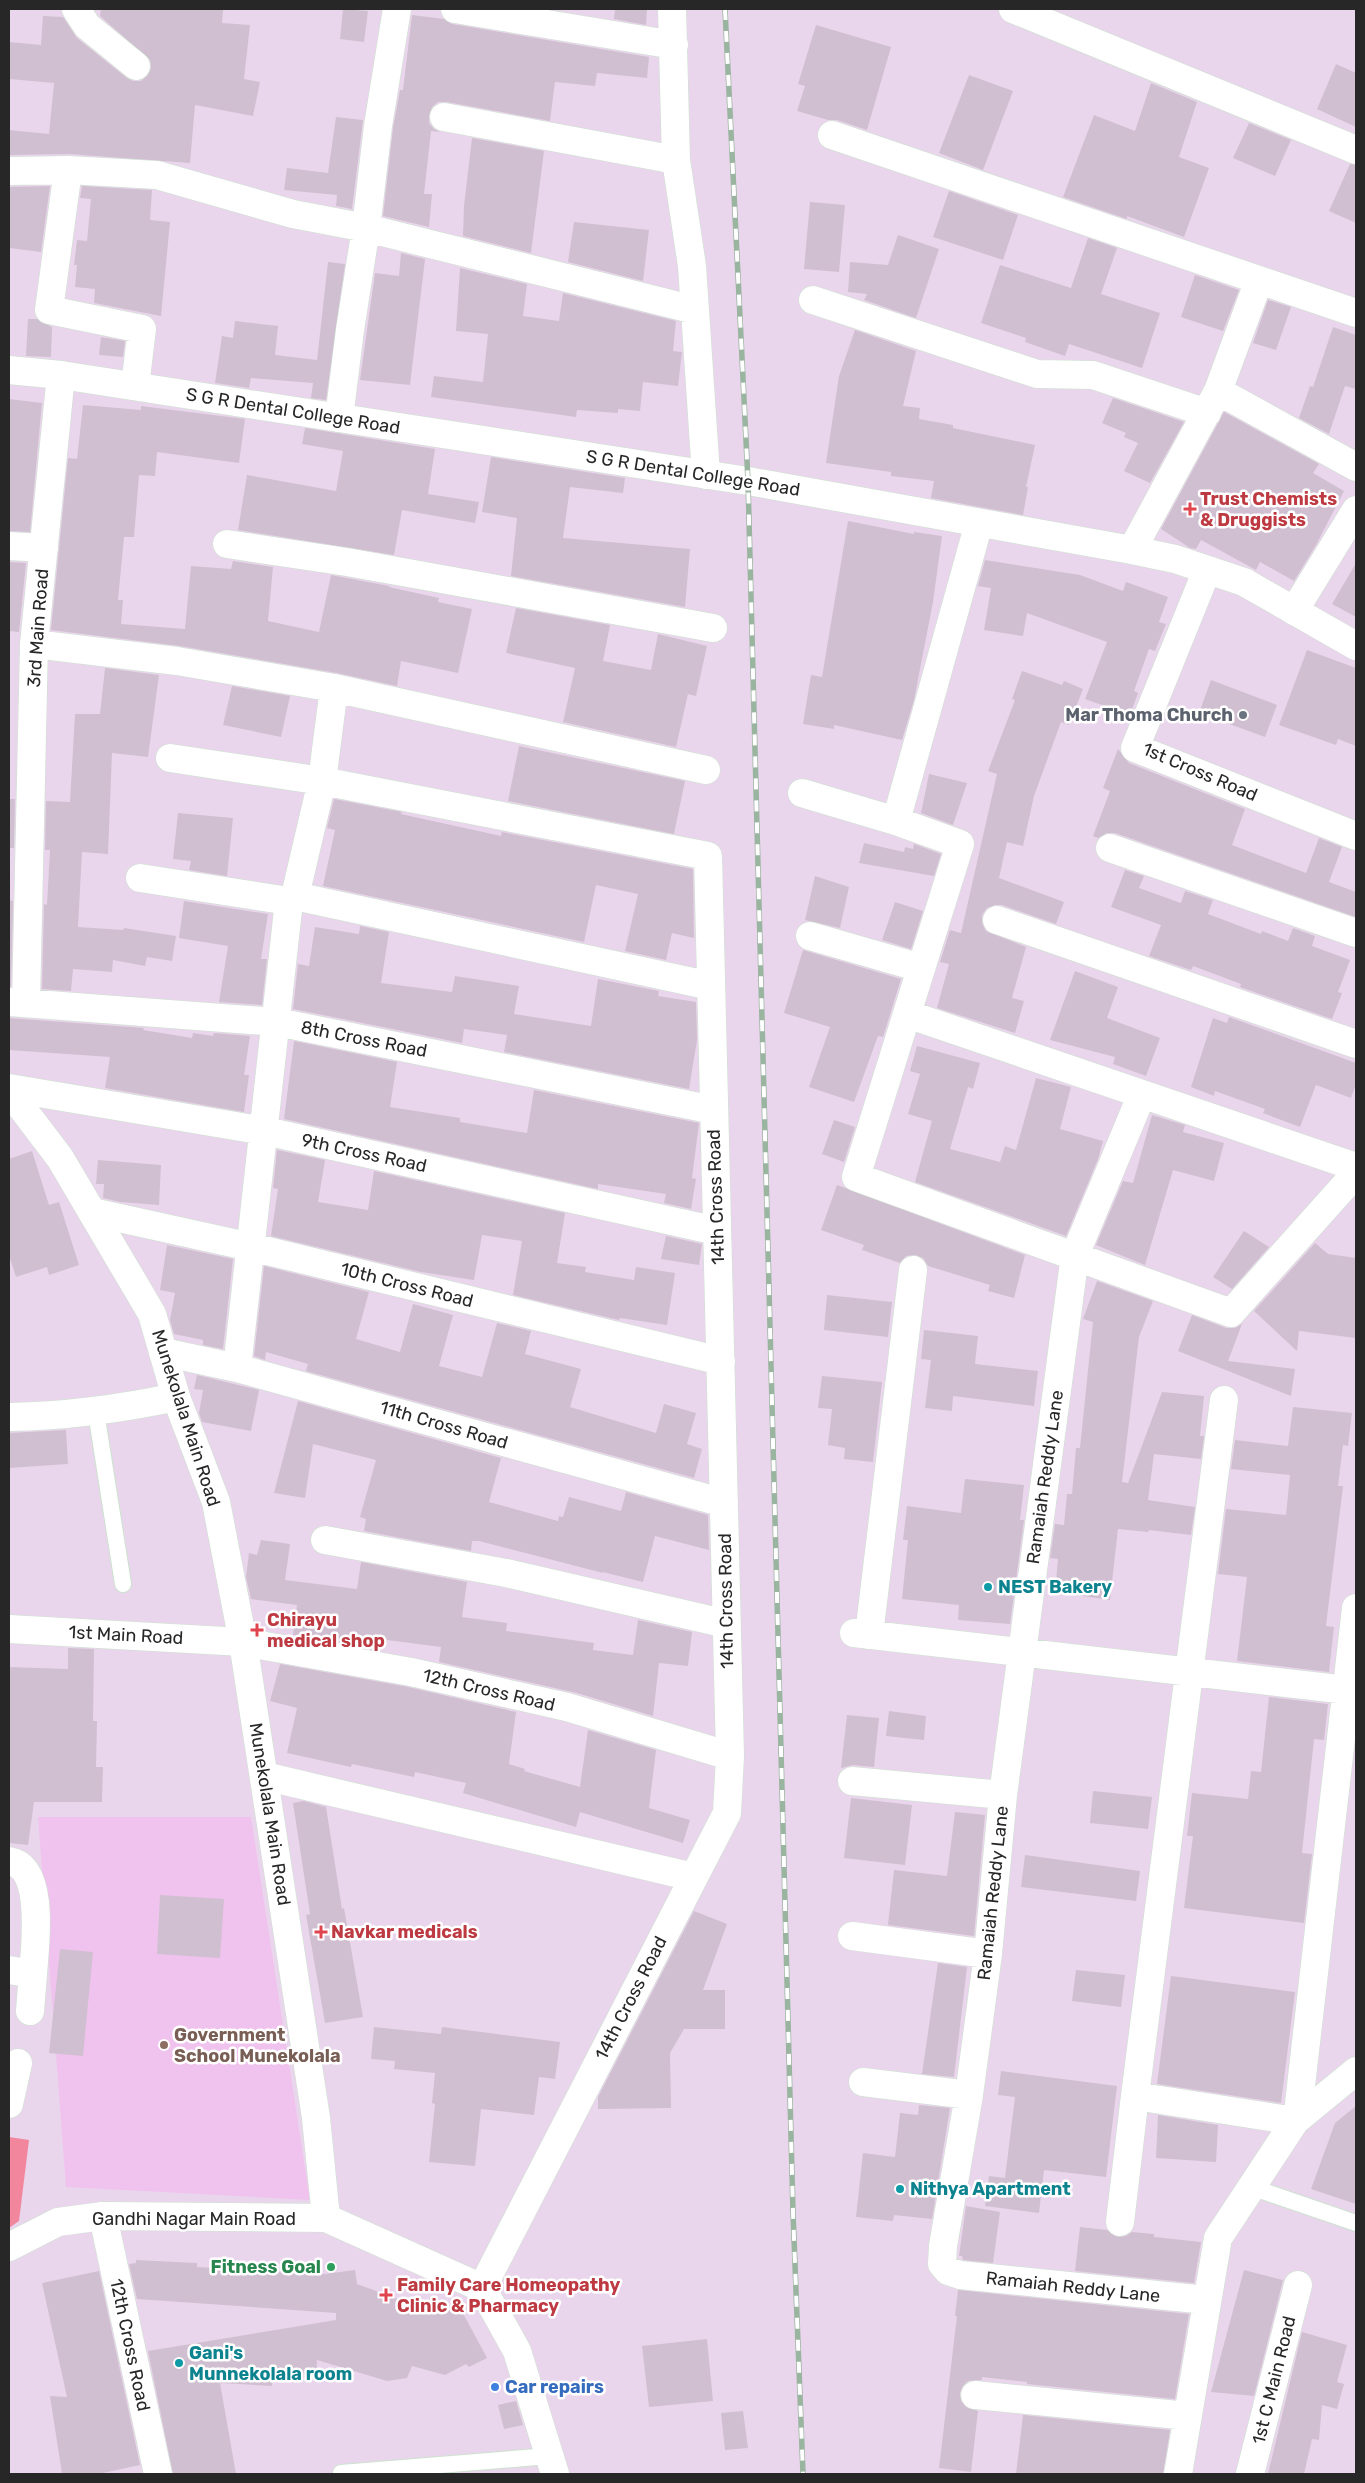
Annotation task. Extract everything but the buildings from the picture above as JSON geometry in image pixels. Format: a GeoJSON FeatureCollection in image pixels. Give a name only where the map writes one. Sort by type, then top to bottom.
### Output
{"type":"FeatureCollection","features":[{"type":"Feature","properties":{"kind":"street"},"geometry":{"type":"LineString","coordinates":[[76,9],[87,26],[136,66]]}},
{"type":"Feature","properties":{"kind":"street"},"geometry":{"type":"LineString","coordinates":[[339,418],[366,228],[378,126],[397,9]]}},
{"type":"Feature","properties":{"kind":"street"},"geometry":{"type":"LineString","coordinates":[[455,9],[674,45]]}},
{"type":"Feature","properties":{"kind":"street"},"geometry":{"type":"LineString","coordinates":[[672,9],[676,160],[692,266],[706,476]]}},
{"type":"Feature","properties":{"kind":"street"},"geometry":{"type":"LineString","coordinates":[[1013,9],[1356,150]]}},
{"type":"Feature","properties":{"kind":"street"},"geometry":{"type":"LineString","coordinates":[[444,117],[676,160]]}},
{"type":"Feature","properties":{"kind":"street"},"geometry":{"type":"LineString","coordinates":[[832,135],[1356,313]]}},
{"type":"Feature","properties":{"kind":"street"},"geometry":{"type":"LineString","coordinates":[[68,170],[49,310],[142,329],[135,386]]}},
{"type":"Feature","properties":{"kind":"street"},"geometry":{"type":"LineString","coordinates":[[9,171],[68,170],[157,175],[293,214],[366,228],[695,310]]}},
{"type":"Feature","properties":{"kind":"street"},"geometry":{"type":"LineString","coordinates":[[1132,550],[1213,402],[1259,280]]}},
{"type":"Feature","properties":{"kind":"street"},"geometry":{"type":"LineString","coordinates":[[813,300],[1037,374],[1093,375],[1213,402],[1356,467]]}},
{"type":"Feature","properties":{"kind":"street","name":"S G R Dental College Road"},"geometry":{"type":"LineString","coordinates":[[9,370],[61,375],[135,386],[748,481],[1132,550],[1174,559],[1244,582],[1356,646]]}},
{"type":"Feature","properties":{"kind":"street","name":"3rd Main Road"},"geometry":{"type":"LineString","coordinates":[[18,1002],[21,720],[34,644],[61,375]]}},
{"type":"Feature","properties":{"kind":"street"},"geometry":{"type":"LineString","coordinates":[[1294,611],[1356,510]]}},
{"type":"Feature","properties":{"kind":"street"},"geometry":{"type":"LineString","coordinates":[[896,820],[979,523]]}},
{"type":"Feature","properties":{"kind":"street"},"geometry":{"type":"LineString","coordinates":[[227,544],[347,562],[713,628]]}},
{"type":"Feature","properties":{"kind":"street"},"geometry":{"type":"LineString","coordinates":[[9,546],[44,548]]}},
{"type":"Feature","properties":{"kind":"street","name":"1st Cross Road"},"geometry":{"type":"LineString","coordinates":[[1207,570],[1135,748],[1356,836]]}},
{"type":"Feature","properties":{"kind":"street"},"geometry":{"type":"LineString","coordinates":[[34,644],[177,660],[334,688],[706,770]]}},
{"type":"Feature","properties":{"kind":"street"},"geometry":{"type":"LineString","coordinates":[[237,1368],[292,899],[322,781],[334,688]]}},
{"type":"Feature","properties":{"kind":"street"},"geometry":{"type":"LineString","coordinates":[[170,758],[322,781]]}},
{"type":"Feature","properties":{"kind":"street","name":"14th Cross Road"},"geometry":{"type":"LineString","coordinates":[[322,781],[708,856],[730,1756],[727,1813],[482,2288]]}},
{"type":"Feature","properties":{"kind":"street"},"geometry":{"type":"LineString","coordinates":[[802,794],[896,820],[960,844],[856,1177],[1231,1313],[1356,1173]]}},
{"type":"Feature","properties":{"kind":"street"},"geometry":{"type":"LineString","coordinates":[[1110,848],[1356,933]]}},
{"type":"Feature","properties":{"kind":"street"},"geometry":{"type":"LineString","coordinates":[[140,878],[292,899],[711,986]]}},
{"type":"Feature","properties":{"kind":"street"},"geometry":{"type":"LineString","coordinates":[[997,920],[1356,1044]]}},
{"type":"Feature","properties":{"kind":"street"},"geometry":{"type":"LineString","coordinates":[[810,936],[921,968]]}},
{"type":"Feature","properties":{"kind":"street","name":"8th Cross Road"},"geometry":{"type":"LineString","coordinates":[[18,1002],[278,1022],[714,1110]]}},
{"type":"Feature","properties":{"kind":"street"},"geometry":{"type":"LineString","coordinates":[[907,1014],[1356,1166]]}},
{"type":"Feature","properties":{"kind":"street","name":"9th Cross Road"},"geometry":{"type":"LineString","coordinates":[[9,1090],[265,1131],[717,1231]]}},
{"type":"Feature","properties":{"kind":"street","name":"Munekolala Main Road"},"geometry":{"type":"LineString","coordinates":[[9,1090],[60,1158],[152,1314],[176,1397],[216,1502],[243,1642],[264,1776],[316,2118],[326,2218]]}},
{"type":"Feature","properties":{"kind":"street","name":"Ramaiah Reddy Lane"},"geometry":{"type":"LineString","coordinates":[[1142,1094],[1075,1255],[1003,1795],[988,1954],[969,2095],[943,2246],[942,2264],[948,2270],[960,2275],[1206,2300]]}},
{"type":"Feature","properties":{"kind":"street","name":"10th Cross Road"},"geometry":{"type":"LineString","coordinates":[[92,1212],[251,1247],[720,1361]]}},
{"type":"Feature","properties":{"kind":"street"},"geometry":{"type":"LineString","coordinates":[[913,1270],[862,1634],[1351,1690]]}},
{"type":"Feature","properties":{"kind":"street","name":"11th Cross Road"},"geometry":{"type":"LineString","coordinates":[[163,1352],[237,1368],[724,1503]]}},
{"type":"Feature","properties":{"kind":"street"},"geometry":{"type":"LineString","coordinates":[[9,1418],[96,1412],[176,1397]]}},
{"type":"Feature","properties":{"kind":"street"},"geometry":{"type":"LineString","coordinates":[[1120,2222],[1224,1400]]}},
{"type":"Feature","properties":{"kind":"street"},"geometry":{"type":"LineString","coordinates":[[325,1540],[506,1573],[727,1624]]}},
{"type":"Feature","properties":{"kind":"street"},"geometry":{"type":"LineString","coordinates":[[1178,2474],[1218,2238],[1295,2121],[1298,2112],[1351,1690],[1356,1608]]}},
{"type":"Feature","properties":{"kind":"street","name":"1st Main Road"},"geometry":{"type":"LineString","coordinates":[[9,1629],[243,1642]]}},
{"type":"Feature","properties":{"kind":"street","name":"12th Cross Road"},"geometry":{"type":"LineString","coordinates":[[243,1642],[411,1672],[567,1707],[730,1756]]}},
{"type":"Feature","properties":{"kind":"street"},"geometry":{"type":"LineString","coordinates":[[264,1776],[693,1877]]}},
{"type":"Feature","properties":{"kind":"street"},"geometry":{"type":"LineString","coordinates":[[852,1781],[1003,1795]]}},
{"type":"Feature","properties":{"kind":"street"},"geometry":{"type":"LineString","coordinates":[[9,1861],[16,1862],[30,1877],[34,1889],[21,1972],[30,2011]]}},
{"type":"Feature","properties":{"kind":"street"},"geometry":{"type":"LineString","coordinates":[[852,1936],[988,1954]]}},
{"type":"Feature","properties":{"kind":"street"},"geometry":{"type":"LineString","coordinates":[[9,2104],[18,2063]]}},
{"type":"Feature","properties":{"kind":"street"},"geometry":{"type":"LineString","coordinates":[[1135,2096],[1295,2121],[1356,2071]]}},
{"type":"Feature","properties":{"kind":"street"},"geometry":{"type":"LineString","coordinates":[[863,2082],[969,2095]]}},
{"type":"Feature","properties":{"kind":"street","name":"12th Cross Road"},"geometry":{"type":"LineString","coordinates":[[103,2216],[158,2474]]}},
{"type":"Feature","properties":{"kind":"street","name":"Gandhi Nagar Main Road"},"geometry":{"type":"LineString","coordinates":[[9,2247],[58,2222],[103,2216],[326,2218]]}},
{"type":"Feature","properties":{"kind":"street"},"geometry":{"type":"LineString","coordinates":[[326,2218],[482,2288],[517,2351],[552,2465]]}},
{"type":"Feature","properties":{"kind":"street","name":"1st C Main Road"},"geometry":{"type":"LineString","coordinates":[[1250,2474],[1298,2285]]}},
{"type":"Feature","properties":{"kind":"street"},"geometry":{"type":"LineString","coordinates":[[975,2395],[1188,2416]]}},
{"type":"Feature","properties":{"kind":"lane"},"geometry":{"type":"LineString","coordinates":[[96,1412],[123,1584]]}},
{"type":"Feature","properties":{"kind":"lane"},"geometry":{"type":"LineString","coordinates":[[1251,2187],[1356,2223]]}},
{"type":"Feature","properties":{"kind":"lane"},"geometry":{"type":"LineString","coordinates":[[341,2473],[552,2465]]}},
{"type":"Feature","properties":{"kind":"shaded area"},"geometry":{"type":"Polygon","coordinates":[[[38,1817],[251,1817],[310,2200],[66,2187],[38,1817]]]}},
{"type":"Feature","properties":{"kind":"shaded area"},"geometry":{"type":"Polygon","coordinates":[[[9,2137],[29,2140],[19,2221],[9,2228],[9,2137]]]}},
{"type":"Feature","properties":{"kind":"railway"},"geometry":{"type":"LineString","coordinates":[[725,9],[748,481],[793,2212],[803,2474]]}},
{"type":"Feature","properties":{"kind":"place","name":"Trust Chemists & Druggists"},"geometry":{"type":"Point","coordinates":[1190,509]}},
{"type":"Feature","properties":{"kind":"place","name":"Mar Thoma Church"},"geometry":{"type":"Point","coordinates":[1243,715]}},
{"type":"Feature","properties":{"kind":"place","name":"NEST Bakery"},"geometry":{"type":"Point","coordinates":[988,1587]}},
{"type":"Feature","properties":{"kind":"place","name":"Chirayu medical shop"},"geometry":{"type":"Point","coordinates":[257,1630]}},
{"type":"Feature","properties":{"kind":"place","name":"Navkar medicals"},"geometry":{"type":"Point","coordinates":[321,1932]}},
{"type":"Feature","properties":{"kind":"place","name":"Government School Munekolala"},"geometry":{"type":"Point","coordinates":[164,2045]}},
{"type":"Feature","properties":{"kind":"place","name":"Nithya Apartment"},"geometry":{"type":"Point","coordinates":[900,2189]}},
{"type":"Feature","properties":{"kind":"place","name":"Fitness Goal"},"geometry":{"type":"Point","coordinates":[331,2267]}},
{"type":"Feature","properties":{"kind":"place","name":"Family Care Homeopathy Clinic & Pharmacy"},"geometry":{"type":"Point","coordinates":[386,2295]}},
{"type":"Feature","properties":{"kind":"place","name":"Gani's Munnekolala room"},"geometry":{"type":"Point","coordinates":[179,2363]}},
{"type":"Feature","properties":{"kind":"place","name":"Car repairs"},"geometry":{"type":"Point","coordinates":[495,2387]}}]}
